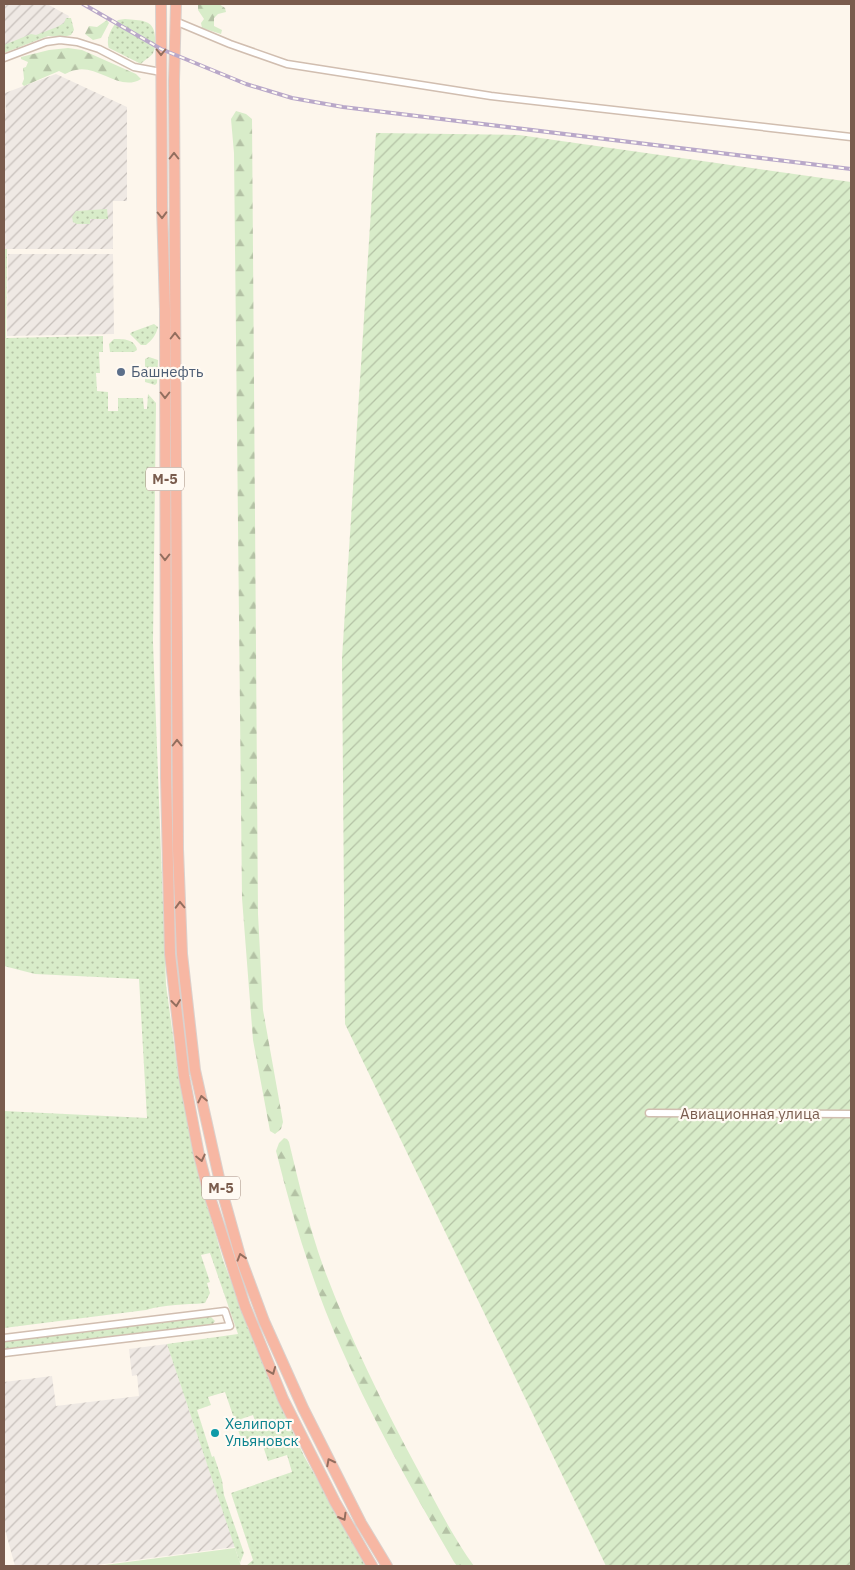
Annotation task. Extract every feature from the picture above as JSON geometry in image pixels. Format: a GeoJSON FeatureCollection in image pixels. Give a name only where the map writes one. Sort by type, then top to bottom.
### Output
{"type":"FeatureCollection","features":[{"type":"Feature","properties":{"kind":"highway","name":"М-5"},"geometry":{"type":"LineString","coordinates":[[161,4],[165,309],[166,768],[170,954],[184,1076],[210,1194],[245,1306],[283,1399],[335,1502],[372,1566]]}},
{"type":"Feature","properties":{"kind":"highway","name":"М-5"},"geometry":{"type":"LineString","coordinates":[[176,4],[174,406],[178,849],[182,954],[196,1070],[222,1191],[241,1259],[264,1321],[312,1426],[361,1523],[387,1566]]}},
{"type":"Feature","properties":{"kind":"street"},"geometry":{"type":"LineString","coordinates":[[175,21],[230,44],[287,64],[491,96],[851,137]]}},
{"type":"Feature","properties":{"kind":"street"},"geometry":{"type":"LineString","coordinates":[[4,58],[46,42],[60,40],[77,42],[99,49],[134,67],[162,72]]}},
{"type":"Feature","properties":{"kind":"street","name":"Авиационная улица"},"geometry":{"type":"LineString","coordinates":[[649,1113],[851,1114]]}},
{"type":"Feature","properties":{"kind":"street"},"geometry":{"type":"LineString","coordinates":[[4,1338],[225,1311],[230,1326],[4,1353]]}},
{"type":"Feature","properties":{"kind":"shaded area"},"geometry":{"type":"Polygon","coordinates":[[[4,4],[47,4],[69,16],[65,25],[4,49],[4,4]]]}},
{"type":"Feature","properties":{"kind":"shaded area"},"geometry":{"type":"Polygon","coordinates":[[[56,74],[127,107],[127,201],[113,201],[113,249],[4,249],[5,93],[56,74]]]}},
{"type":"Feature","properties":{"kind":"shaded area"},"geometry":{"type":"Polygon","coordinates":[[[8,254],[113,254],[114,334],[7,336],[8,254]]]}},
{"type":"Feature","properties":{"kind":"shaded area"},"geometry":{"type":"Polygon","coordinates":[[[167,1344],[235,1547],[89,1566],[15,1566],[4,1526],[4,1382],[52,1376],[56,1406],[139,1396],[137,1375],[132,1376],[129,1349],[167,1344]]]}},
{"type":"Feature","properties":{"kind":"green space"},"geometry":{"type":"Polygon","coordinates":[[[198,4],[219,4],[225,8],[226,12],[218,14],[214,18],[214,26],[222,30],[221,34],[202,28],[201,23],[204,19],[198,10],[198,4]]]}},
{"type":"Feature","properties":{"kind":"green space"},"geometry":{"type":"Polygon","coordinates":[[[66,18],[71,18],[74,30],[71,35],[63,37],[48,36],[4,53],[4,45],[31,34],[36,35],[57,27],[64,23],[66,18]]]}},
{"type":"Feature","properties":{"kind":"green space"},"geometry":{"type":"Polygon","coordinates":[[[125,19],[149,23],[154,31],[154,51],[141,64],[109,48],[108,41],[111,30],[118,20],[125,19]]]}},
{"type":"Feature","properties":{"kind":"green space"},"geometry":{"type":"Polygon","coordinates":[[[107,20],[109,23],[101,38],[93,40],[85,34],[89,26],[97,27],[107,20]]]}},
{"type":"Feature","properties":{"kind":"green space"},"geometry":{"type":"Polygon","coordinates":[[[68,48],[82,50],[136,74],[141,79],[133,82],[117,81],[84,69],[65,74],[59,71],[24,86],[22,84],[24,79],[23,68],[26,67],[28,62],[21,59],[21,57],[49,50],[68,48]]]}},
{"type":"Feature","properties":{"kind":"green space"},"geometry":{"type":"Polygon","coordinates":[[[236,111],[246,114],[252,119],[258,914],[263,1010],[283,1122],[281,1129],[275,1134],[270,1131],[253,1040],[242,898],[234,153],[231,119],[236,111]]]}},
{"type":"Feature","properties":{"kind":"green space"},"geometry":{"type":"Polygon","coordinates":[[[376,133],[519,135],[851,182],[851,1566],[606,1566],[345,1024],[342,658],[376,133]]]}},
{"type":"Feature","properties":{"kind":"green space"},"geometry":{"type":"Polygon","coordinates":[[[107,209],[108,219],[90,219],[90,224],[77,224],[73,222],[72,217],[76,211],[107,209]]]}},
{"type":"Feature","properties":{"kind":"green space"},"geometry":{"type":"Polygon","coordinates":[[[4,249],[7,249],[6,338],[103,336],[103,352],[99,352],[100,373],[96,373],[97,391],[108,392],[108,411],[118,411],[118,398],[143,398],[144,409],[147,409],[148,394],[156,403],[153,642],[166,985],[178,1073],[204,1194],[223,1260],[248,1326],[278,1400],[304,1456],[366,1566],[246,1566],[253,1560],[231,1493],[292,1472],[287,1455],[268,1461],[261,1440],[244,1446],[238,1430],[243,1428],[245,1431],[257,1427],[253,1415],[241,1419],[242,1423],[236,1424],[225,1392],[208,1397],[211,1405],[197,1410],[212,1457],[214,1456],[222,1480],[224,1495],[244,1553],[240,1563],[167,1344],[238,1334],[210,1253],[201,1255],[210,1282],[207,1283],[210,1293],[205,1303],[168,1306],[4,1328],[4,1111],[147,1118],[139,979],[35,974],[4,966],[4,249]]]}},
{"type":"Feature","properties":{"kind":"green space"},"geometry":{"type":"Polygon","coordinates":[[[154,324],[158,327],[157,330],[146,345],[141,345],[130,334],[132,332],[154,324]]]}},
{"type":"Feature","properties":{"kind":"green space"},"geometry":{"type":"Polygon","coordinates":[[[114,339],[131,342],[136,346],[137,350],[134,352],[110,352],[109,344],[114,339]]]}},
{"type":"Feature","properties":{"kind":"green space"},"geometry":{"type":"Polygon","coordinates":[[[149,357],[158,360],[157,383],[155,385],[145,382],[145,359],[149,357]]]}},
{"type":"Feature","properties":{"kind":"green space"},"geometry":{"type":"Polygon","coordinates":[[[284,1138],[289,1142],[300,1189],[323,1266],[355,1344],[417,1468],[451,1531],[474,1566],[457,1566],[454,1562],[381,1431],[342,1350],[304,1252],[289,1202],[276,1151],[279,1143],[284,1138]]]}},
{"type":"Feature","properties":{"kind":"green space"},"geometry":{"type":"Polygon","coordinates":[[[210,1316],[215,1321],[212,1325],[4,1350],[4,1341],[210,1316]]]}},
{"type":"Feature","properties":{"kind":"green space"},"geometry":{"type":"Polygon","coordinates":[[[235,1548],[241,1566],[97,1566],[235,1548]]]}},
{"type":"Feature","properties":{"kind":"railway"},"geometry":{"type":"LineString","coordinates":[[83,4],[161,49],[246,84],[292,98],[343,107],[851,169]]}},
{"type":"Feature","properties":{"kind":"place","name":"Башнефть"},"geometry":{"type":"Point","coordinates":[121,372]}},
{"type":"Feature","properties":{"kind":"place","name":"Хелипорт Ульяновск"},"geometry":{"type":"Point","coordinates":[215,1433]}}]}
